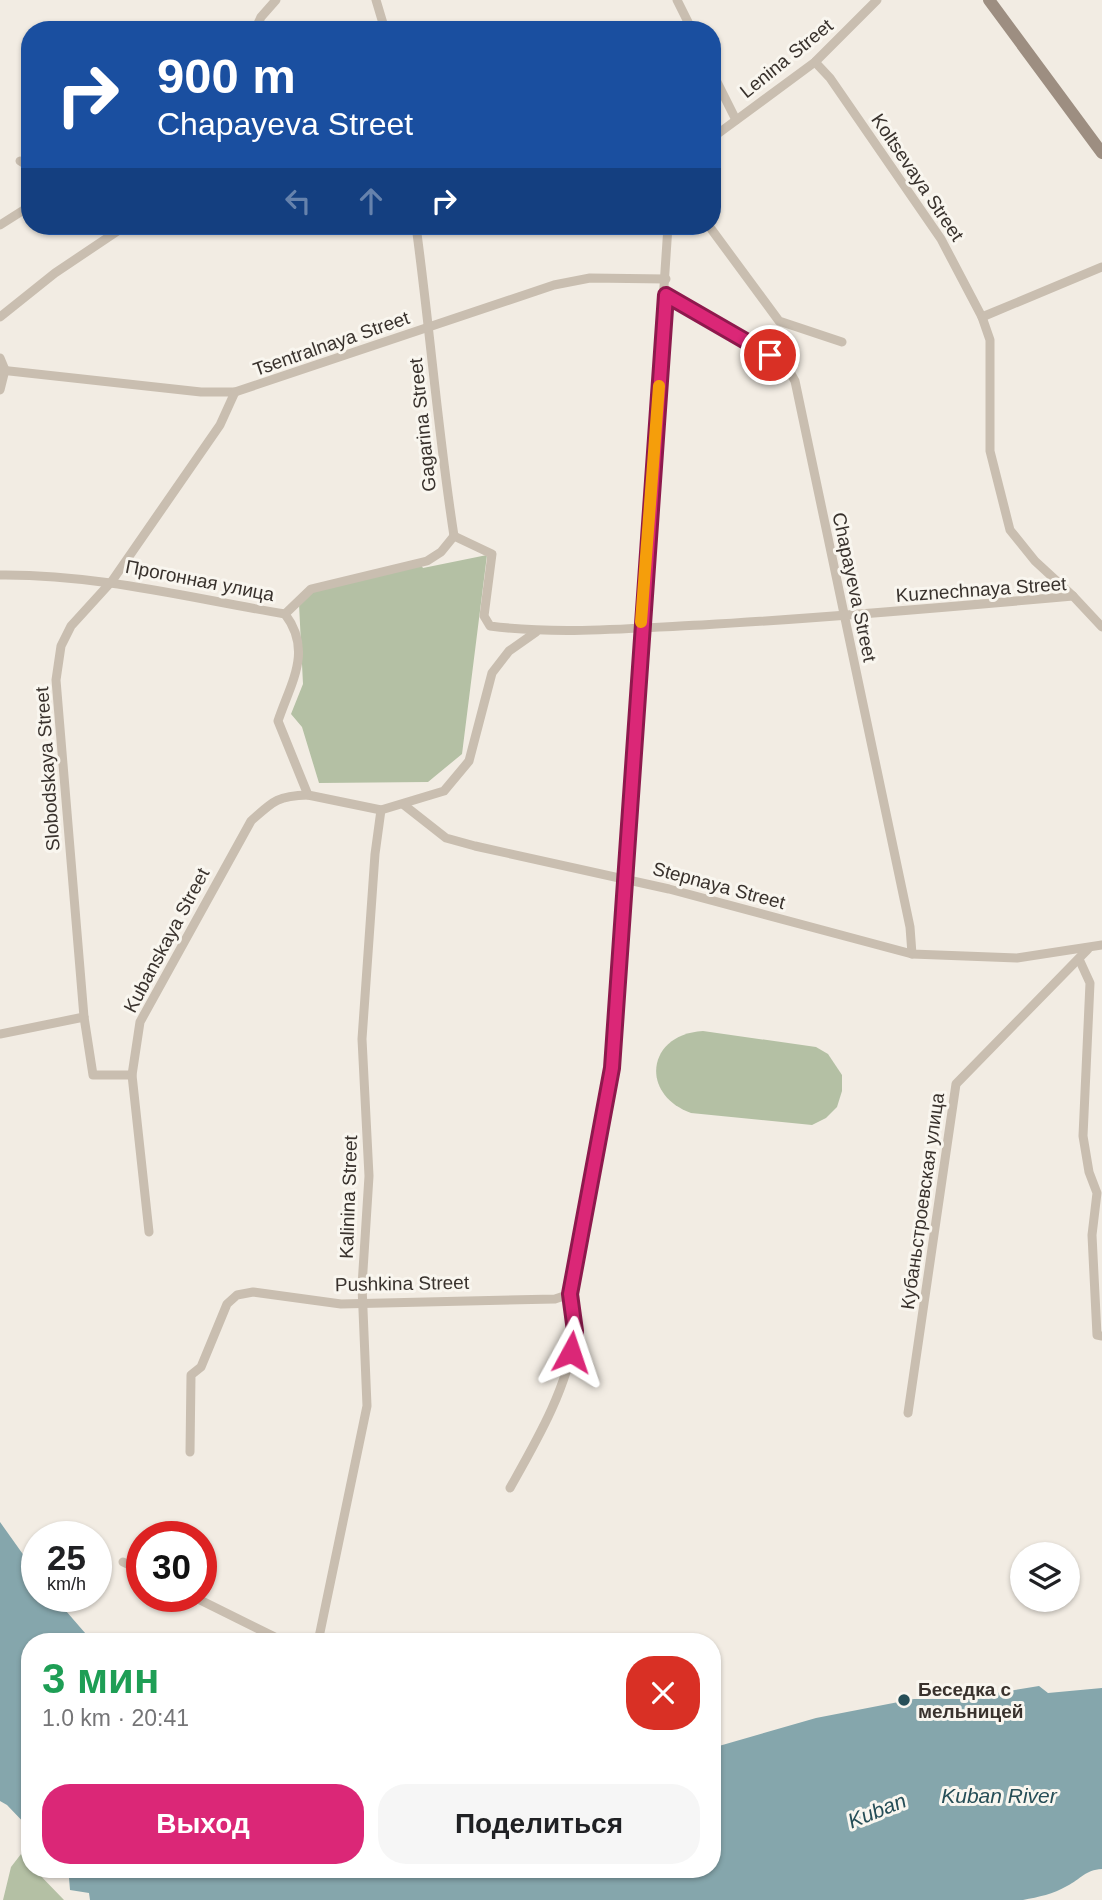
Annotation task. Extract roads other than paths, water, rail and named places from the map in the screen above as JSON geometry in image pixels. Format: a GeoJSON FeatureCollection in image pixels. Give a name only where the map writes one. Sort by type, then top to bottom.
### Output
{"type":"FeatureCollection","features":[{"type":"Feature","properties":{"kind":"street"},"geometry":{"type":"LineString","coordinates":[[259,21],[276,0]]}},
{"type":"Feature","properties":{"kind":"street"},"geometry":{"type":"LineString","coordinates":[[376,0],[382,21]]}},
{"type":"Feature","properties":{"kind":"street"},"geometry":{"type":"LineString","coordinates":[[677,0],[688,21]]}},
{"type":"Feature","properties":{"kind":"street","name":"Lenina Street"},"geometry":{"type":"LineString","coordinates":[[721,131],[815,62],[877,0]]}},
{"type":"Feature","properties":{"kind":"street"},"geometry":{"type":"LineString","coordinates":[[989,0],[1102,153]]}},
{"type":"Feature","properties":{"kind":"street","name":"Koltsevaya Street"},"geometry":{"type":"LineString","coordinates":[[815,62],[830,78],[941,239],[982,317],[990,340],[990,451],[1010,530],[1035,561],[1073,596]]}},
{"type":"Feature","properties":{"kind":"street"},"geometry":{"type":"LineString","coordinates":[[721,90],[736,120]]}},
{"type":"Feature","properties":{"kind":"street"},"geometry":{"type":"LineString","coordinates":[[0,225],[21,212]]}},
{"type":"Feature","properties":{"kind":"street"},"geometry":{"type":"LineString","coordinates":[[0,317],[55,273],[110,235]]}},
{"type":"Feature","properties":{"kind":"street","name":"Gagarina Street"},"geometry":{"type":"LineString","coordinates":[[417,235],[430,328],[438,435],[454,536]]}},
{"type":"Feature","properties":{"kind":"street"},"geometry":{"type":"LineString","coordinates":[[510,1488],[568,1373],[575,1331],[570,1294],[612,1068],[623,878],[666,295],[668,235]]}},
{"type":"Feature","properties":{"kind":"street"},"geometry":{"type":"LineString","coordinates":[[716,235],[779,321],[842,342]]}},
{"type":"Feature","properties":{"kind":"street"},"geometry":{"type":"LineString","coordinates":[[982,317],[1102,267]]}},
{"type":"Feature","properties":{"kind":"street","name":"Tsentralnaya Street"},"geometry":{"type":"LineString","coordinates":[[2,370],[201,392],[235,392],[554,285],[590,278],[666,279]]}},
{"type":"Feature","properties":{"kind":"street","name":"Chapayeva Street"},"geometry":{"type":"LineString","coordinates":[[666,295],[786,365],[794,382],[910,927],[912,954]]}},
{"type":"Feature","properties":{"kind":"street"},"geometry":{"type":"LineString","coordinates":[[0,358],[0,390]]}},
{"type":"Feature","properties":{"kind":"street","name":"Slobodskaya Street"},"geometry":{"type":"LineString","coordinates":[[132,1075],[93,1075],[84,1017],[56,680],[61,646],[71,626],[112,581],[220,425],[235,392]]}},
{"type":"Feature","properties":{"kind":"street","name":"Kuznechnaya Street"},"geometry":{"type":"LineString","coordinates":[[454,536],[492,554],[485,622],[490,626],[536,632],[641,628],[844,617],[1073,596],[1102,628]]}},
{"type":"Feature","properties":{"kind":"street","name":"Прогонная улица"},"geometry":{"type":"LineString","coordinates":[[0,575],[57,575],[112,581],[285,614],[311,589],[427,561],[441,552],[454,536]]}},
{"type":"Feature","properties":{"kind":"street"},"geometry":{"type":"LineString","coordinates":[[285,614],[296,629],[300,663],[278,721],[308,794],[382,810],[444,791],[458,778],[469,761],[492,673],[509,651],[536,632]]}},
{"type":"Feature","properties":{"kind":"street","name":"Kubanskaya Street"},"geometry":{"type":"LineString","coordinates":[[149,1231],[132,1075],[140,1022],[251,821],[273,800],[284,795],[308,794]]}},
{"type":"Feature","properties":{"kind":"street","name":"Stepnaya Street"},"geometry":{"type":"LineString","coordinates":[[404,805],[446,838],[623,878],[912,954],[1017,958],[1102,945]]}},
{"type":"Feature","properties":{"kind":"street","name":"Kalinina Street"},"geometry":{"type":"LineString","coordinates":[[320,1633],[367,1406],[363,1302],[369,1176],[362,1028],[382,810]]}},
{"type":"Feature","properties":{"kind":"street","name":"Кубаньстроевская улица"},"geometry":{"type":"LineString","coordinates":[[908,1413],[956,1084],[1088,949]]}},
{"type":"Feature","properties":{"kind":"street"},"geometry":{"type":"LineString","coordinates":[[1079,959],[1090,983],[1083,1136],[1089,1172],[1097,1193],[1092,1235],[1099,1335]]}},
{"type":"Feature","properties":{"kind":"street"},"geometry":{"type":"LineString","coordinates":[[0,1034],[84,1017]]}},
{"type":"Feature","properties":{"kind":"street","name":"Pushkina Street"},"geometry":{"type":"LineString","coordinates":[[190,1452],[191,1375],[201,1367],[227,1304],[237,1295],[253,1292],[341,1304],[555,1299],[570,1294]]}},
{"type":"Feature","properties":{"kind":"street"},"geometry":{"type":"LineString","coordinates":[[217,1608],[267,1633]]}},
{"type":"Feature","properties":{"kind":"water"},"geometry":{"type":"Polygon","coordinates":[[[0,1522],[21,1552],[21,1612],[67,1612],[85,1633],[21,1633],[21,1820],[0,1801],[0,1522]]]}},
{"type":"Feature","properties":{"kind":"water","name":"Kuban River"},"geometry":{"type":"Polygon","coordinates":[[[1039,1686],[1048,1693],[1102,1688],[1102,1869],[1087,1873],[1056,1891],[1023,1900],[90,1900],[89,1893],[70,1890],[69,1878],[721,1878],[721,1745],[816,1718],[914,1699],[959,1699],[1039,1686]]]}},
{"type":"Feature","properties":{"kind":"place","name":"Беседка с мельницей"},"geometry":{"type":"Point","coordinates":[904,1700]}},
{"type":"Feature","properties":{"kind":"water label","name":"Kuban"},"geometry":{"type":"Point","coordinates":[877,1811]}}]}
